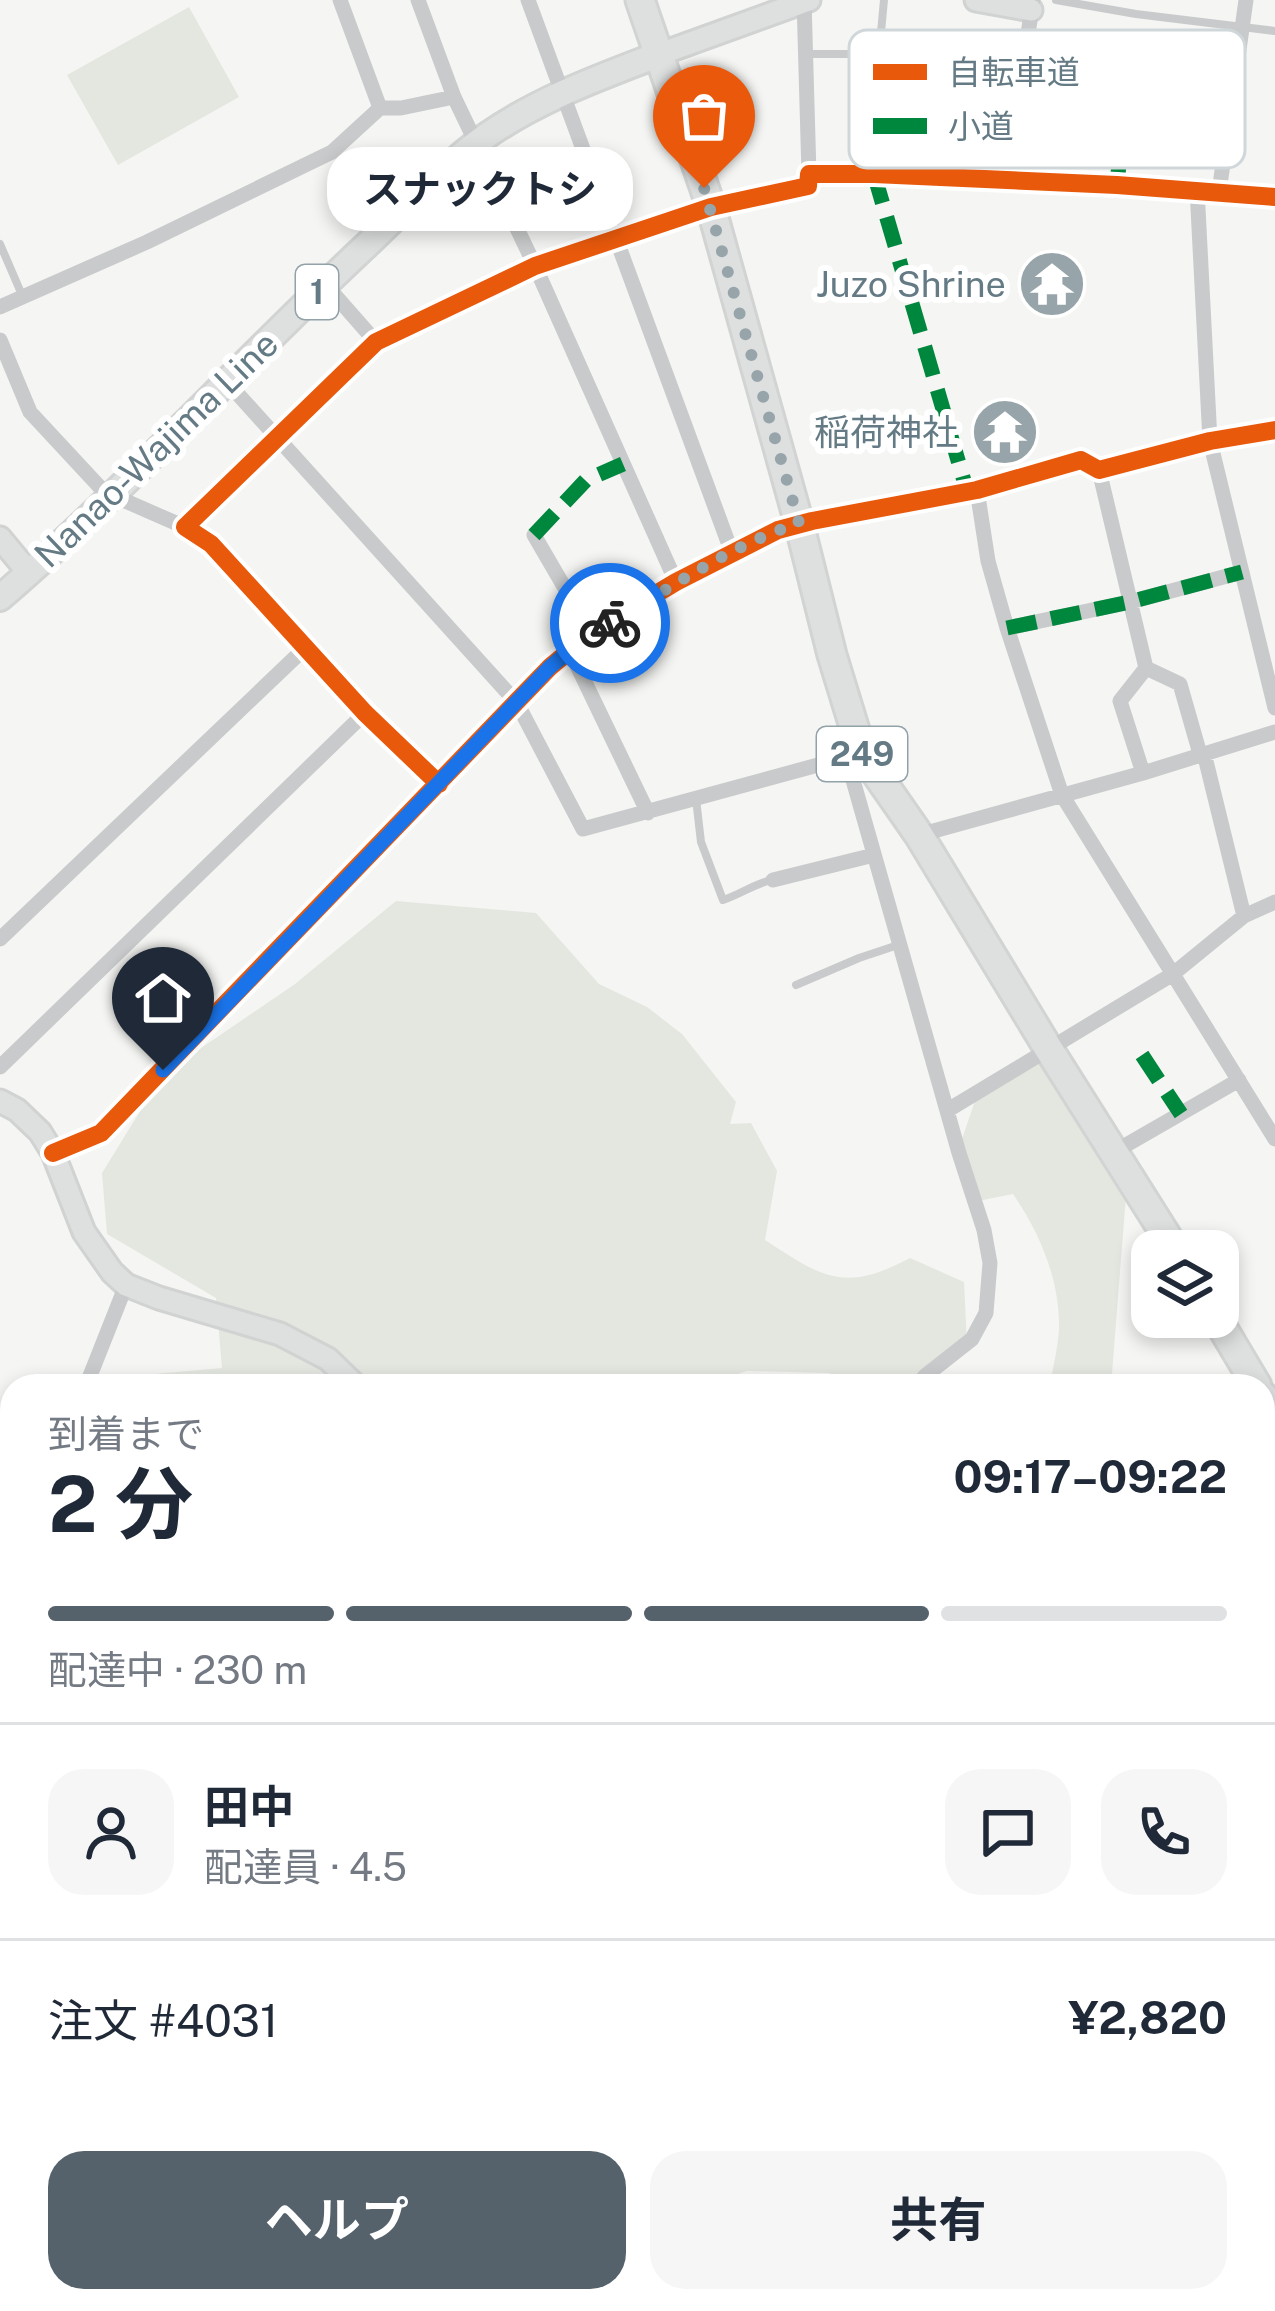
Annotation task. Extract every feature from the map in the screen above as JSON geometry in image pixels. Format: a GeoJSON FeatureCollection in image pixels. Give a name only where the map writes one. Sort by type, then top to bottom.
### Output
{"type":"FeatureCollection","features":[{"type":"Feature","properties":{"kind":"highway","name":"249"},"geometry":{"type":"LineString","coordinates":[[640,0],[711,207],[799,523],[855,756],[919,835],[1163,1230]]}},
{"type":"Feature","properties":{"kind":"highway"},"geometry":{"type":"LineString","coordinates":[[1228,1338],[1250,1374]]}},
{"type":"Feature","properties":{"kind":"main road","name":"Nanao-Wajima Line"},"geometry":{"type":"LineString","coordinates":[[0,598],[478,142],[532,108],[660,54]]}},
{"type":"Feature","properties":{"kind":"street"},"geometry":{"type":"LineString","coordinates":[[340,0],[380,108]]}},
{"type":"Feature","properties":{"kind":"street"},"geometry":{"type":"LineString","coordinates":[[418,0],[454,97],[676,582]]}},
{"type":"Feature","properties":{"kind":"street"},"geometry":{"type":"LineString","coordinates":[[528,0],[732,553]]}},
{"type":"Feature","properties":{"kind":"street"},"geometry":{"type":"LineString","coordinates":[[976,0],[1032,5]]}},
{"type":"Feature","properties":{"kind":"street"},"geometry":{"type":"LineString","coordinates":[[1242,30],[1246,0]]}},
{"type":"Feature","properties":{"kind":"street"},"geometry":{"type":"LineString","coordinates":[[185,527],[376,342],[535,266],[711,207],[808,186],[806,1],[660,54]]}},
{"type":"Feature","properties":{"kind":"street"},"geometry":{"type":"LineString","coordinates":[[0,307],[332,152],[380,108],[454,97]]}},
{"type":"Feature","properties":{"kind":"street"},"geometry":{"type":"LineString","coordinates":[[1010,181],[1011,168]]}},
{"type":"Feature","properties":{"kind":"street"},"geometry":{"type":"LineString","coordinates":[[1118,185],[1119,168]]}},
{"type":"Feature","properties":{"kind":"street"},"geometry":{"type":"LineString","coordinates":[[1219,192],[1222,168]]}},
{"type":"Feature","properties":{"kind":"street"},"geometry":{"type":"LineString","coordinates":[[809,174],[1118,185],[1275,197]]}},
{"type":"Feature","properties":{"kind":"street"},"geometry":{"type":"LineString","coordinates":[[1197,189],[1210,441],[1275,708]]}},
{"type":"Feature","properties":{"kind":"street"},"geometry":{"type":"LineString","coordinates":[[325,284],[376,342]]}},
{"type":"Feature","properties":{"kind":"street"},"geometry":{"type":"LineString","coordinates":[[0,340],[30,412],[111,495],[185,527],[211,544],[365,713],[439,784]]}},
{"type":"Feature","properties":{"kind":"street"},"geometry":{"type":"LineString","coordinates":[[226,381],[518,703],[583,829],[855,756],[874,855],[990,1262],[986,1313],[973,1339],[928,1374]]}},
{"type":"Feature","properties":{"kind":"street"},"geometry":{"type":"LineString","coordinates":[[53,1153],[101,1133],[550,667],[591,633],[676,582],[799,523],[977,490],[1082,460],[1099,470],[1210,441],[1275,430]]}},
{"type":"Feature","properties":{"kind":"street"},"geometry":{"type":"LineString","coordinates":[[1099,470],[1146,668]]}},
{"type":"Feature","properties":{"kind":"street"},"geometry":{"type":"LineString","coordinates":[[977,490],[988,561],[1062,795],[1275,1139]]}},
{"type":"Feature","properties":{"kind":"street"},"geometry":{"type":"LineString","coordinates":[[534,535],[591,633]]}},
{"type":"Feature","properties":{"kind":"street"},"geometry":{"type":"LineString","coordinates":[[0,538],[29,573]]}},
{"type":"Feature","properties":{"kind":"street"},"geometry":{"type":"LineString","coordinates":[[1007,628],[1243,572]]}},
{"type":"Feature","properties":{"kind":"street"},"geometry":{"type":"LineString","coordinates":[[0,939],[304,647]]}},
{"type":"Feature","properties":{"kind":"street"},"geometry":{"type":"LineString","coordinates":[[570,651],[648,813]]}},
{"type":"Feature","properties":{"kind":"street"},"geometry":{"type":"LineString","coordinates":[[1146,668],[1180,684],[1244,916]]}},
{"type":"Feature","properties":{"kind":"street"},"geometry":{"type":"LineString","coordinates":[[1143,772],[1120,701],[1146,668]]}},
{"type":"Feature","properties":{"kind":"street"},"geometry":{"type":"LineString","coordinates":[[0,1066],[365,713]]}},
{"type":"Feature","properties":{"kind":"street"},"geometry":{"type":"LineString","coordinates":[[919,835],[1275,732]]}},
{"type":"Feature","properties":{"kind":"street"},"geometry":{"type":"LineString","coordinates":[[773,880],[874,855]]}},
{"type":"Feature","properties":{"kind":"street"},"geometry":{"type":"LineString","coordinates":[[949,1110],[1173,974],[1244,916],[1275,902]]}},
{"type":"Feature","properties":{"kind":"street"},"geometry":{"type":"LineString","coordinates":[[1114,1152],[1239,1080]]}},
{"type":"Feature","properties":{"kind":"street"},"geometry":{"type":"LineString","coordinates":[[0,1100],[40,1132],[84,1232],[126,1285],[280,1334],[328,1359],[344,1374]]}},
{"type":"Feature","properties":{"kind":"street"},"geometry":{"type":"LineString","coordinates":[[91,1374],[126,1285]]}},
{"type":"Feature","properties":{"kind":"lane"},"geometry":{"type":"LineString","coordinates":[[882,30],[884,0]]}},
{"type":"Feature","properties":{"kind":"lane"},"geometry":{"type":"LineString","coordinates":[[1056,0],[1275,31]]}},
{"type":"Feature","properties":{"kind":"lane"},"geometry":{"type":"LineString","coordinates":[[805,55],[849,54]]}},
{"type":"Feature","properties":{"kind":"lane"},"geometry":{"type":"LineString","coordinates":[[881,168],[881,174]]}},
{"type":"Feature","properties":{"kind":"lane"},"geometry":{"type":"LineString","coordinates":[[947,168],[948,177]]}},
{"type":"Feature","properties":{"kind":"lane"},"geometry":{"type":"LineString","coordinates":[[0,244],[23,297]]}},
{"type":"Feature","properties":{"kind":"lane"},"geometry":{"type":"LineString","coordinates":[[696,798],[701,842],[723,900],[773,880]]}},
{"type":"Feature","properties":{"kind":"lane"},"geometry":{"type":"LineString","coordinates":[[796,985],[899,945]]}},
{"type":"Feature","properties":{"kind":"shaded area"},"geometry":{"type":"Polygon","coordinates":[[[189,7],[239,97],[118,165],[67,75],[189,7]]]}},
{"type":"Feature","properties":{"kind":"shaded area"},"geometry":{"type":"Polygon","coordinates":[[[396,901],[536,913],[599,984],[647,1007],[682,1034],[736,1102],[730,1124],[751,1123],[777,1171],[765,1240],[803,1264],[835,1276],[868,1275],[910,1258],[964,1282],[967,1345],[953,1363],[932,1374],[154,1374],[222,1368],[216,1298],[107,1234],[102,1173],[163,1074],[295,984],[396,901]]]}},
{"type":"Feature","properties":{"kind":"shaded area"},"geometry":{"type":"Polygon","coordinates":[[[1042,1062],[1126,1196],[1112,1374],[1052,1374],[1058,1311],[1040,1241],[1013,1194],[973,1202],[962,1139],[976,1098],[1042,1062]]]}},
{"type":"Feature","properties":{"kind":"marked path"},"geometry":{"type":"LineString","coordinates":[[1117,185],[1119,168]]}},
{"type":"Feature","properties":{"kind":"marked path"},"geometry":{"type":"LineString","coordinates":[[874,174],[967,491]]}},
{"type":"Feature","properties":{"kind":"marked path"},"geometry":{"type":"LineString","coordinates":[[534,535],[586,480],[623,464]]}},
{"type":"Feature","properties":{"kind":"marked path"},"geometry":{"type":"LineString","coordinates":[[1007,628],[1242,572]]}},
{"type":"Feature","properties":{"kind":"marked path"},"geometry":{"type":"LineString","coordinates":[[1142,1055],[1181,1114]]}},
{"type":"Feature","properties":{"kind":"cycle path"},"geometry":{"type":"LineString","coordinates":[[439,784],[365,713],[211,544],[185,527],[376,342],[535,266],[711,207],[808,186],[809,174],[1117,185],[1275,197]]}},
{"type":"Feature","properties":{"kind":"cycle path"},"geometry":{"type":"LineString","coordinates":[[53,1153],[101,1133],[550,667],[591,633],[676,582],[778,530],[812,521],[977,490],[1081,460],[1099,470],[1210,441],[1275,430]]}},
{"type":"Feature","properties":{"kind":"way so far"},"geometry":{"type":"LineString","coordinates":[[610,623],[676,582],[799,523],[704,188]]}},
{"type":"Feature","properties":{"kind":"place","name":"スナックトシ"},"geometry":{"type":"Point","coordinates":[704,188]}},
{"type":"Feature","properties":{"kind":"place","name":"Juzo Shrine"},"geometry":{"type":"Point","coordinates":[1052,284]}},
{"type":"Feature","properties":{"kind":"place","name":"稲荷神社"},"geometry":{"type":"Point","coordinates":[1005,432]}},
{"type":"Feature","properties":{"kind":"route"},"geometry":{"type":"LineString","coordinates":[[163,1070],[550,667],[610,623]]}}]}
